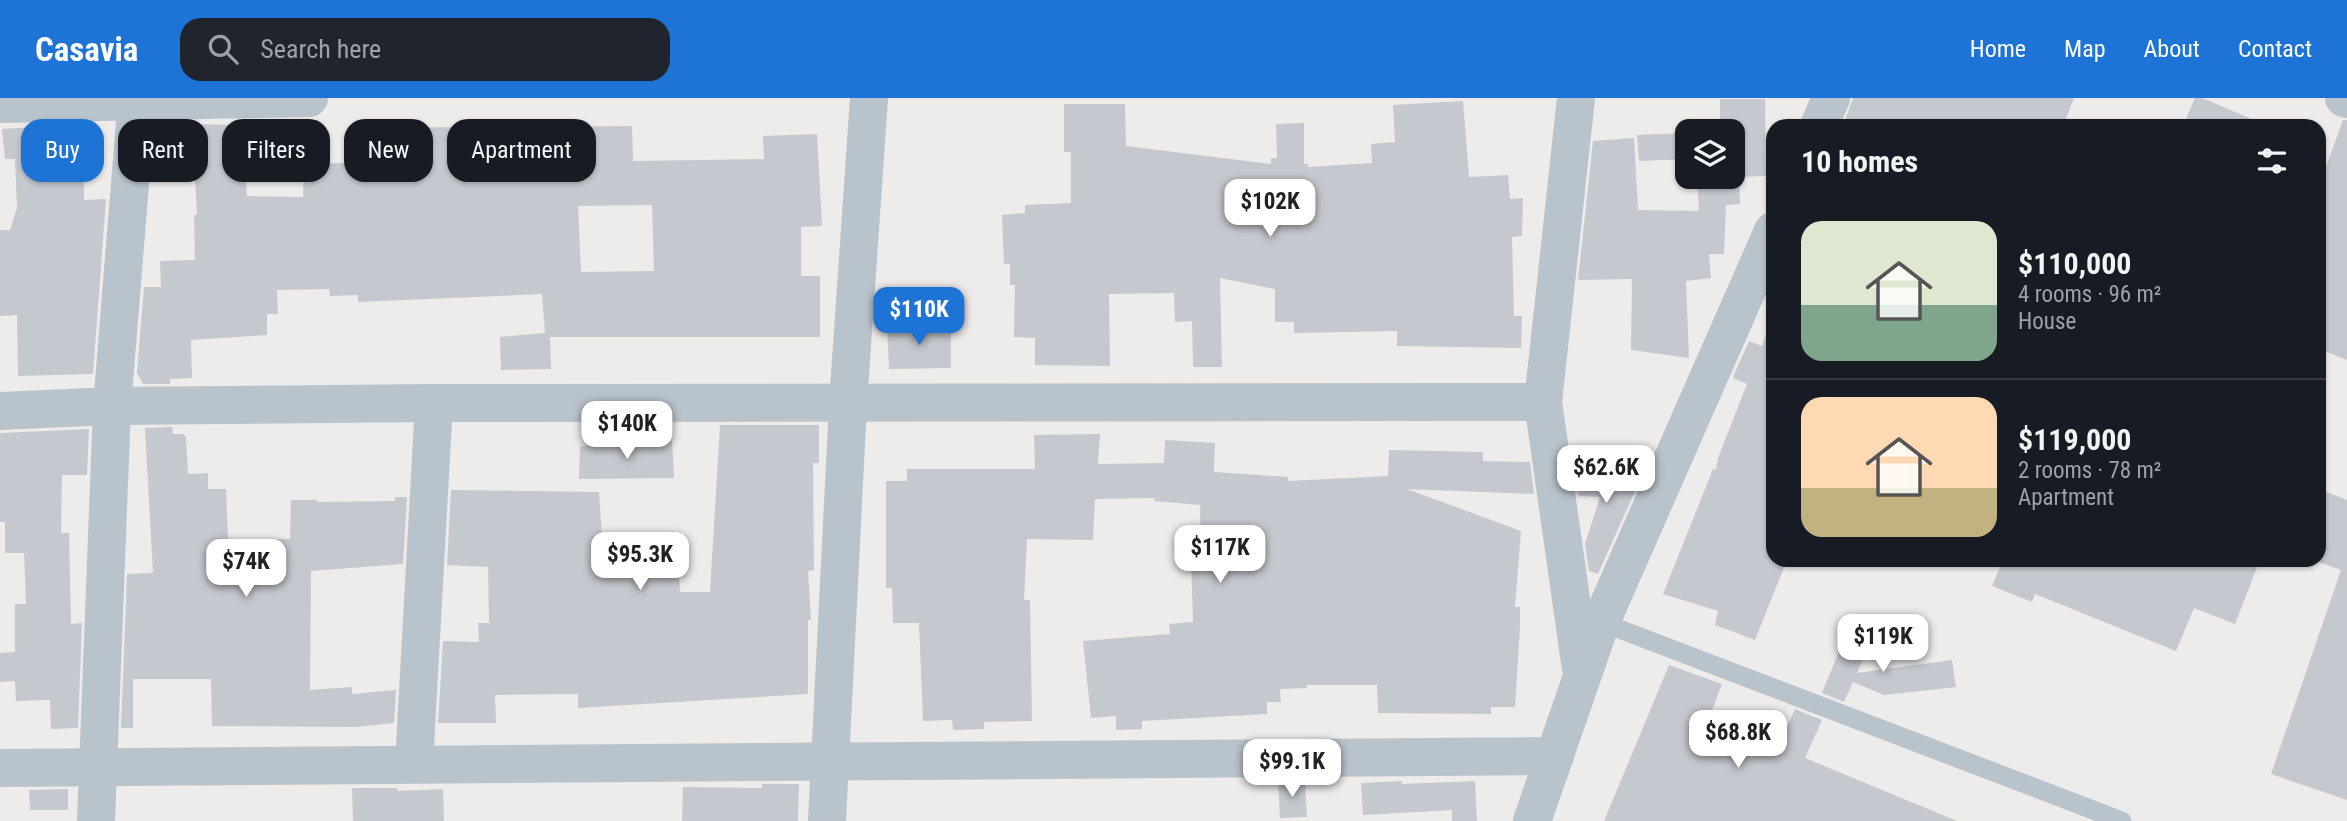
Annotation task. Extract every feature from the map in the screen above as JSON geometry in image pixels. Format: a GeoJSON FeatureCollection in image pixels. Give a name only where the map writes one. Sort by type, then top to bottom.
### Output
{"type":"FeatureCollection","features":[{"type":"Feature","properties":{"kind":"street"},"geometry":{"type":"LineString","coordinates":[[0,104],[309,98]]}},
{"type":"Feature","properties":{"kind":"street"},"geometry":{"type":"LineString","coordinates":[[827,821],[848,404],[869,98]]}},
{"type":"Feature","properties":{"kind":"street"},"geometry":{"type":"LineString","coordinates":[[1576,98],[1543,402],[1582,677]]}},
{"type":"Feature","properties":{"kind":"street"},"geometry":{"type":"LineString","coordinates":[[1822,119],[1831,98]]}},
{"type":"Feature","properties":{"kind":"street"},"geometry":{"type":"LineString","coordinates":[[96,821],[113,406],[137,100]]}},
{"type":"Feature","properties":{"kind":"street"},"geometry":{"type":"LineString","coordinates":[[1532,821],[1601,622],[1766,247]]}},
{"type":"Feature","properties":{"kind":"street"},"geometry":{"type":"LineString","coordinates":[[0,411],[113,406],[434,403],[1543,402]]}},
{"type":"Feature","properties":{"kind":"street"},"geometry":{"type":"LineString","coordinates":[[414,764],[434,403]]}},
{"type":"Feature","properties":{"kind":"street"},"geometry":{"type":"LineString","coordinates":[[0,768],[1555,757]]}},
{"type":"Feature","properties":{"kind":"lane"},"geometry":{"type":"LineString","coordinates":[[1601,622],[2122,821]]}},
{"type":"Feature","properties":{"kind":"building"},"geometry":{"type":"Polygon","coordinates":[[[1853,98],[2074,98],[2066,119],[1846,119],[1853,98]]]}},
{"type":"Feature","properties":{"kind":"building"},"geometry":{"type":"Polygon","coordinates":[[[2195,98],[2202,98],[2252,119],[2186,119],[2195,98]]]}},
{"type":"Feature","properties":{"kind":"building"},"geometry":{"type":"Polygon","coordinates":[[[1720,99],[1765,99],[1766,176],[1745,177],[1745,119],[1720,119],[1720,99]]]}},
{"type":"Feature","properties":{"kind":"building"},"geometry":{"type":"Polygon","coordinates":[[[1463,101],[1469,177],[1508,175],[1510,199],[1523,198],[1522,236],[1512,237],[1514,316],[1522,316],[1521,348],[1397,346],[1397,331],[1294,333],[1294,322],[1275,322],[1275,289],[1220,278],[1222,367],[1193,367],[1192,321],[1175,322],[1174,293],[1109,294],[1110,366],[1035,365],[1035,338],[1014,337],[1015,285],[1010,285],[1010,264],[1004,264],[1002,215],[1025,213],[1025,205],[1071,203],[1071,152],[1064,152],[1064,104],[1125,104],[1126,146],[1271,164],[1271,158],[1277,158],[1276,124],[1304,123],[1304,164],[1308,164],[1308,167],[1372,163],[1371,144],[1395,142],[1393,105],[1463,101]]]}},
{"type":"Feature","properties":{"kind":"building"},"geometry":{"type":"Polygon","coordinates":[[[2343,120],[2347,120],[2347,360],[2326,352],[2326,167],[2343,120]]]}},
{"type":"Feature","properties":{"kind":"building"},"geometry":{"type":"Polygon","coordinates":[[[208,124],[222,125],[222,182],[246,182],[247,196],[303,197],[303,182],[330,182],[330,163],[344,163],[344,182],[433,182],[433,127],[447,127],[447,182],[596,182],[596,126],[632,126],[633,161],[764,159],[763,136],[817,134],[822,226],[801,227],[801,276],[820,276],[820,337],[550,337],[551,369],[501,370],[500,337],[545,333],[542,294],[358,302],[358,295],[330,296],[329,289],[277,290],[278,314],[267,314],[267,335],[191,340],[192,378],[170,379],[170,384],[143,384],[137,373],[144,287],[161,287],[160,261],[195,260],[194,215],[197,215],[195,182],[208,182],[208,124]],[[652,205],[578,206],[581,272],[654,271],[652,205]]]}},
{"type":"Feature","properties":{"kind":"building"},"geometry":{"type":"Polygon","coordinates":[[[21,128],[21,182],[84,182],[84,200],[106,199],[93,374],[18,376],[17,315],[0,316],[0,230],[10,230],[17,208],[15,159],[5,159],[2,129],[21,128]]]}},
{"type":"Feature","properties":{"kind":"building"},"geometry":{"type":"Polygon","coordinates":[[[1675,133],[1675,160],[1639,161],[1637,135],[1675,133]]]}},
{"type":"Feature","properties":{"kind":"building"},"geometry":{"type":"Polygon","coordinates":[[[1634,138],[1638,210],[1699,211],[1698,189],[1739,189],[1740,204],[1726,205],[1724,254],[1709,254],[1711,278],[1686,281],[1689,358],[1631,350],[1632,279],[1578,280],[1593,141],[1634,138]]]}},
{"type":"Feature","properties":{"kind":"building"},"geometry":{"type":"Polygon","coordinates":[[[936,322],[936,327],[942,327],[941,332],[951,331],[951,368],[889,369],[887,325],[936,322]]]}},
{"type":"Feature","properties":{"kind":"building"},"geometry":{"type":"Polygon","coordinates":[[[1766,336],[1766,567],[1784,567],[1755,640],[1715,625],[1718,611],[1663,594],[1713,469],[1716,470],[1718,458],[1747,384],[1733,378],[1749,341],[1762,346],[1766,336]]]}},
{"type":"Feature","properties":{"kind":"building"},"geometry":{"type":"Polygon","coordinates":[[[720,425],[819,425],[819,463],[813,463],[814,570],[808,571],[811,620],[808,620],[808,694],[578,708],[578,694],[495,695],[496,723],[438,723],[443,641],[479,642],[478,623],[489,623],[488,567],[447,565],[451,490],[599,492],[602,538],[677,536],[680,592],[710,592],[720,425]]]}},
{"type":"Feature","properties":{"kind":"building"},"geometry":{"type":"Polygon","coordinates":[[[172,427],[173,434],[183,434],[186,437],[188,474],[208,473],[208,489],[226,489],[228,540],[290,539],[291,500],[395,501],[395,497],[407,497],[403,564],[311,571],[310,690],[352,687],[352,694],[396,690],[394,723],[356,727],[212,726],[211,679],[133,679],[133,728],[121,728],[127,574],[153,573],[145,428],[172,427]]]}},
{"type":"Feature","properties":{"kind":"building"},"geometry":{"type":"Polygon","coordinates":[[[89,429],[87,475],[62,475],[61,533],[69,533],[71,624],[82,623],[78,728],[51,729],[50,700],[16,701],[15,681],[0,682],[0,653],[15,652],[15,604],[26,604],[24,553],[5,553],[5,522],[0,522],[0,433],[89,429]]]}},
{"type":"Feature","properties":{"kind":"building"},"geometry":{"type":"Polygon","coordinates":[[[1100,434],[1098,464],[1164,463],[1165,440],[1215,443],[1214,472],[1288,477],[1288,481],[1388,476],[1389,450],[1483,452],[1483,461],[1530,462],[1534,494],[1407,489],[1521,531],[1515,607],[1520,607],[1520,627],[1515,707],[1491,707],[1491,714],[1378,713],[1377,685],[1307,685],[1307,688],[1280,689],[1281,702],[1267,702],[1267,714],[1142,721],[1142,729],[1116,730],[1116,716],[1091,718],[1083,641],[1170,634],[1169,624],[1193,622],[1191,561],[1201,561],[1200,505],[1154,501],[1155,498],[1095,499],[1093,540],[1027,539],[1024,600],[1030,600],[1032,721],[984,722],[984,729],[953,730],[952,720],[923,721],[919,623],[893,623],[892,588],[886,588],[886,481],[907,481],[907,469],[1035,469],[1034,435],[1100,434]]]}},
{"type":"Feature","properties":{"kind":"building"},"geometry":{"type":"Polygon","coordinates":[[[672,441],[674,478],[579,479],[580,446],[672,441]]]}},
{"type":"Feature","properties":{"kind":"building"},"geometry":{"type":"Polygon","coordinates":[[[1574,464],[1641,467],[1639,482],[1598,574],[1589,571],[1585,544],[1600,497],[1579,496],[1574,464]]]}},
{"type":"Feature","properties":{"kind":"building"},"geometry":{"type":"Polygon","coordinates":[[[2326,492],[2347,500],[2347,800],[2271,774],[2341,570],[2326,565],[2326,492]]]}},
{"type":"Feature","properties":{"kind":"building"},"geometry":{"type":"Polygon","coordinates":[[[2000,567],[2257,567],[2235,624],[2194,608],[2176,651],[2035,594],[2032,602],[1992,586],[2000,567]]]}},
{"type":"Feature","properties":{"kind":"building"},"geometry":{"type":"Polygon","coordinates":[[[1847,632],[1871,640],[1857,673],[1952,660],[1956,687],[1884,695],[1853,682],[1844,702],[1822,693],[1847,632]]]}},
{"type":"Feature","properties":{"kind":"building"},"geometry":{"type":"Polygon","coordinates":[[[1669,665],[1722,684],[1709,718],[1778,747],[1795,709],[1822,720],[1805,758],[1957,821],[1604,821],[1669,665]]]}},
{"type":"Feature","properties":{"kind":"building"},"geometry":{"type":"Polygon","coordinates":[[[1278,780],[1305,780],[1307,817],[1280,818],[1278,780]]]}},
{"type":"Feature","properties":{"kind":"building"},"geometry":{"type":"Polygon","coordinates":[[[1402,781],[1402,784],[1475,781],[1477,821],[1452,821],[1452,810],[1363,815],[1361,783],[1402,781]]]}},
{"type":"Feature","properties":{"kind":"building"},"geometry":{"type":"Polygon","coordinates":[[[762,784],[799,784],[798,821],[682,821],[683,787],[762,788],[762,784]]]}},
{"type":"Feature","properties":{"kind":"building"},"geometry":{"type":"Polygon","coordinates":[[[352,788],[397,788],[397,791],[443,789],[444,821],[353,821],[352,788]]]}},
{"type":"Feature","properties":{"kind":"building"},"geometry":{"type":"Polygon","coordinates":[[[68,789],[68,810],[30,810],[29,790],[68,789]]]}}]}
